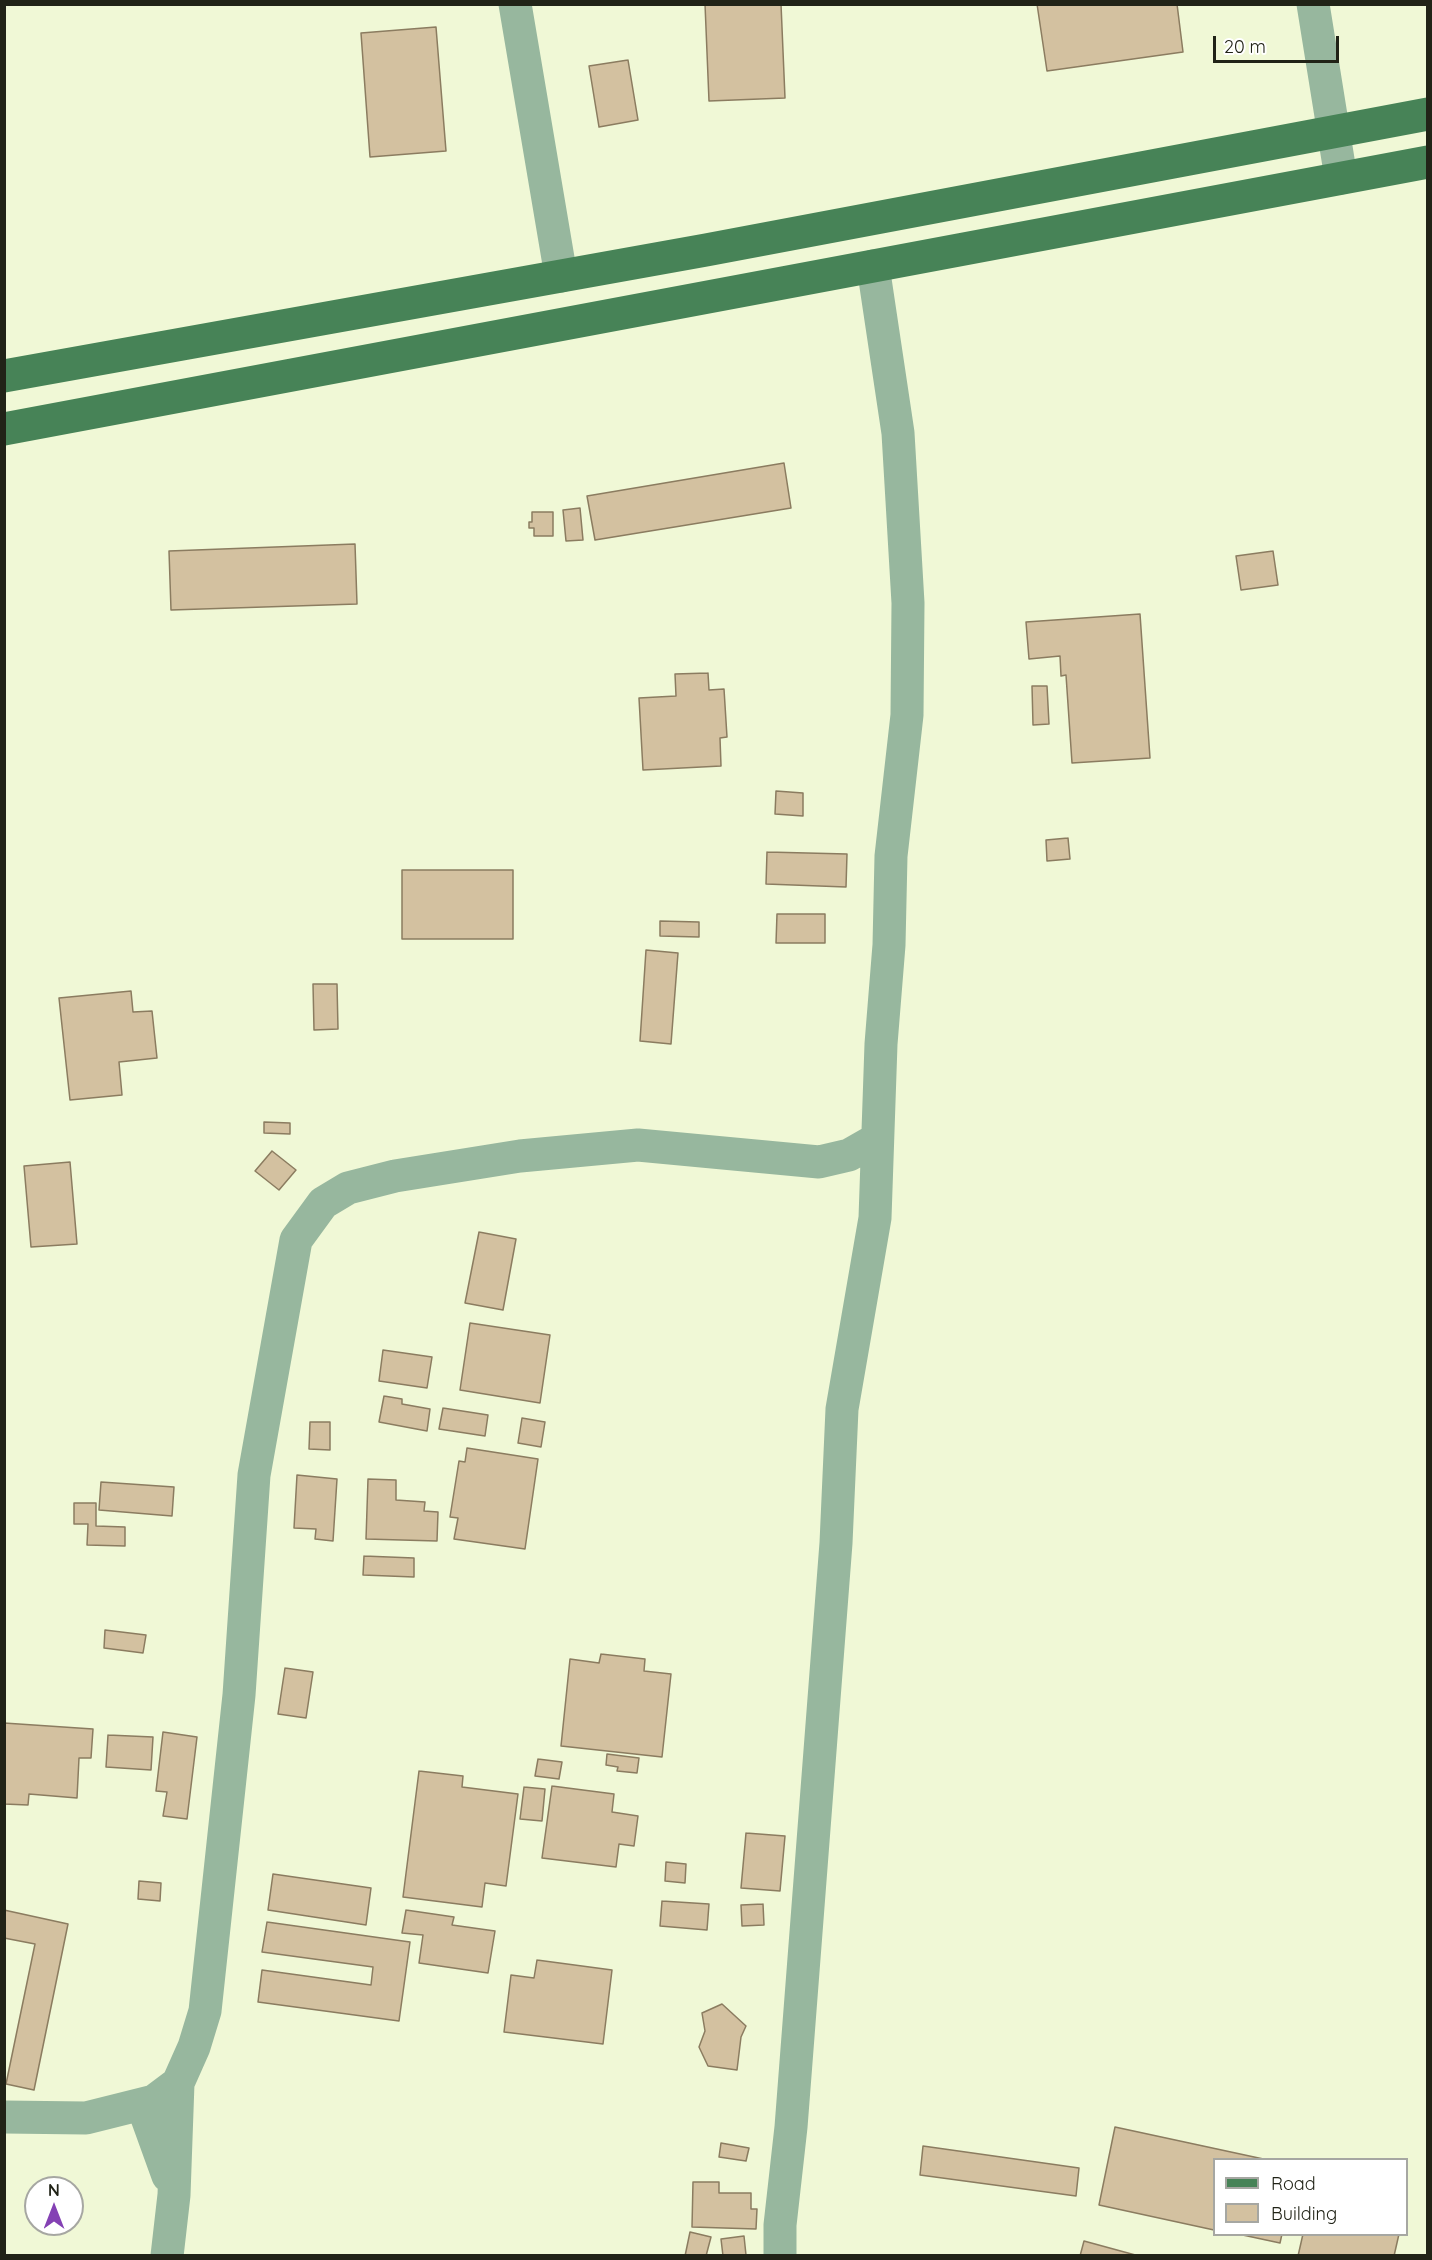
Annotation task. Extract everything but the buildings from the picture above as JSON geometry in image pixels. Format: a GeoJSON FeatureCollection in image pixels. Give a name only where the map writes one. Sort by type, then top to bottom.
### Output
{"type":"FeatureCollection","features":[{"type":"Feature","properties":{"kind":"main road"},"geometry":{"type":"LineString","coordinates":[[4,376],[561,276],[1428,114]]}},
{"type":"Feature","properties":{"kind":"main road"},"geometry":{"type":"LineString","coordinates":[[4,429],[1428,162]]}},
{"type":"Feature","properties":{"kind":"street"},"geometry":{"type":"LineString","coordinates":[[515,4],[561,276]]}},
{"type":"Feature","properties":{"kind":"street"},"geometry":{"type":"LineString","coordinates":[[1313,4],[1341,178]]}},
{"type":"Feature","properties":{"kind":"street"},"geometry":{"type":"LineString","coordinates":[[780,2256],[780,2225],[791,2127],[834,1566],[842,1409],[875,1218],[881,1044],[889,945],[891,856],[907,716],[908,603],[898,433],[873,266]]}},
{"type":"Feature","properties":{"kind":"street"},"geometry":{"type":"LineString","coordinates":[[167,2256],[174,2195],[178,2083],[194,2047],[205,2011],[240,1695],[254,1474],[296,1240],[323,1203],[348,1188],[395,1176],[520,1156],[638,1145],[819,1162],[849,1155],[878,1139]]}},
{"type":"Feature","properties":{"kind":"street"},"geometry":{"type":"LineString","coordinates":[[4,2116],[86,2118],[154,2101],[178,2083]]}},
{"type":"Feature","properties":{"kind":"street"},"geometry":{"type":"LineString","coordinates":[[142,2104],[174,2195]]}}]}
